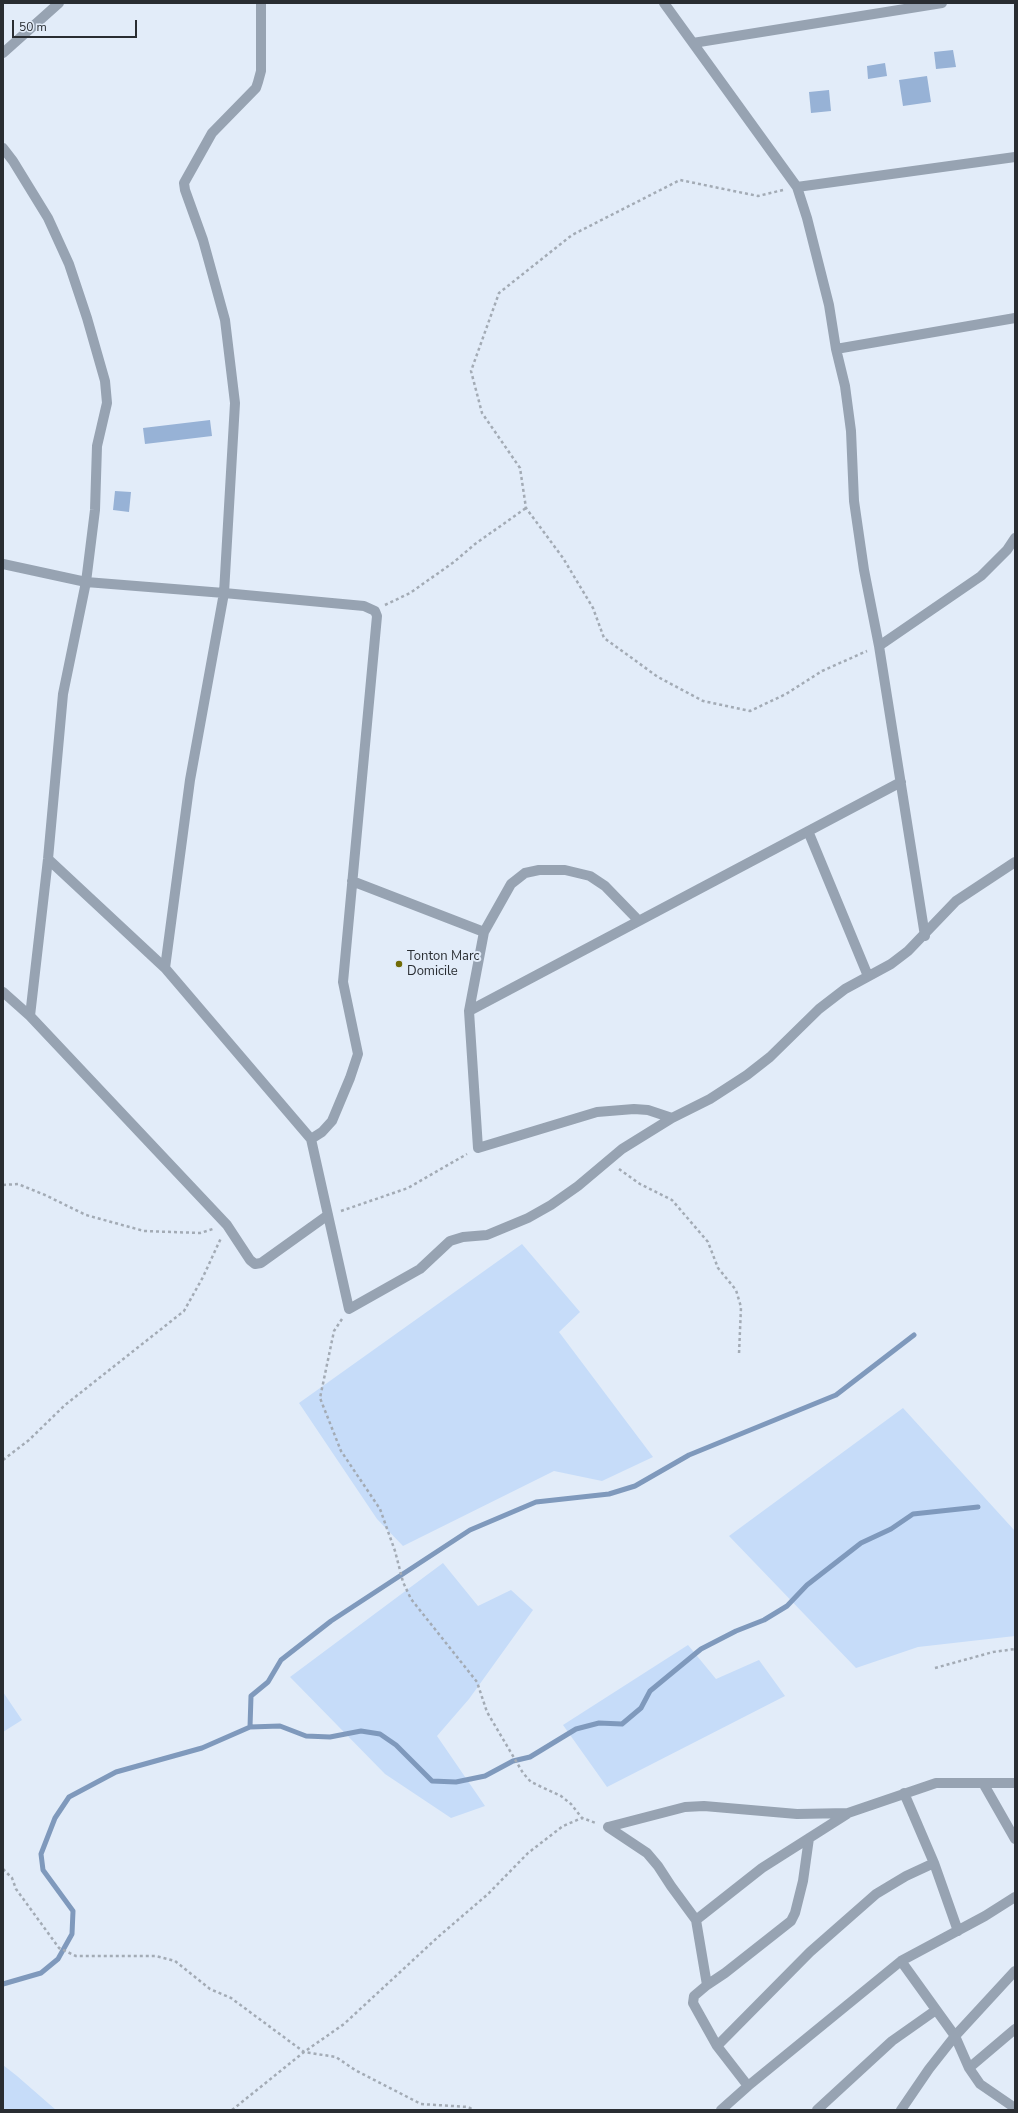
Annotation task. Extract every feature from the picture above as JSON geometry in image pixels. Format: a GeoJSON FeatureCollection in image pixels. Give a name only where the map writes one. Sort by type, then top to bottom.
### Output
{"type":"FeatureCollection","features":[{"type":"Feature","properties":{"kind":"street"},"geometry":{"type":"LineString","coordinates":[[3,53],[58,3]]}},
{"type":"Feature","properties":{"kind":"street"},"geometry":{"type":"LineString","coordinates":[[166,968],[190,780],[224,592],[235,403],[225,320],[203,240],[185,190],[184,183],[212,133],[256,88],[261,71],[261,3]]}},
{"type":"Feature","properties":{"kind":"street"},"geometry":{"type":"LineString","coordinates":[[664,3],[797,187],[807,218],[829,305],[836,349],[846,386],[851,431],[854,501],[864,570],[879,646],[925,936]]}},
{"type":"Feature","properties":{"kind":"street"},"geometry":{"type":"LineString","coordinates":[[694,43],[942,3]]}},
{"type":"Feature","properties":{"kind":"street"},"geometry":{"type":"LineString","coordinates":[[3,148],[13,161],[48,218],[69,264],[87,318],[105,381],[107,403],[96,446],[95,510],[86,582],[63,694],[48,859],[30,1016]]}},
{"type":"Feature","properties":{"kind":"street"},"geometry":{"type":"LineString","coordinates":[[797,187],[1015,157]]}},
{"type":"Feature","properties":{"kind":"street"},"geometry":{"type":"LineString","coordinates":[[836,349],[1015,318]]}},
{"type":"Feature","properties":{"kind":"street"},"geometry":{"type":"LineString","coordinates":[[879,646],[981,576],[1007,550],[1015,538]]}},
{"type":"Feature","properties":{"kind":"street"},"geometry":{"type":"LineString","coordinates":[[3,564],[86,582],[224,592],[364,606],[375,611],[377,616],[342,982],[358,1054],[350,1078],[332,1121],[322,1132],[311,1139]]}},
{"type":"Feature","properties":{"kind":"street"},"geometry":{"type":"LineString","coordinates":[[469,1012],[638,920],[901,782]]}},
{"type":"Feature","properties":{"kind":"street"},"geometry":{"type":"LineString","coordinates":[[808,831],[868,976]]}},
{"type":"Feature","properties":{"kind":"street"},"geometry":{"type":"LineString","coordinates":[[48,859],[166,968],[311,1139],[349,1309],[420,1269],[450,1241],[463,1237],[487,1235],[528,1218],[551,1205],[578,1186],[607,1161],[672,1118],[710,1099],[747,1075],[770,1057],[819,1010],[846,989],[891,964],[925,936],[956,901],[1015,862]]}},
{"type":"Feature","properties":{"kind":"street"},"geometry":{"type":"LineString","coordinates":[[638,920],[605,886],[590,876],[565,870],[539,870],[526,873],[510,884],[484,932],[469,1012],[478,1148],[597,1112],[634,1109],[648,1110],[672,1118]]}},
{"type":"Feature","properties":{"kind":"street"},"geometry":{"type":"LineString","coordinates":[[352,881],[484,932]]}},
{"type":"Feature","properties":{"kind":"street"},"geometry":{"type":"LineString","coordinates":[[3,992],[30,1016],[228,1225],[250,1260],[255,1264],[261,1263],[328,1215]]}},
{"type":"Feature","properties":{"kind":"street"},"geometry":{"type":"LineString","coordinates":[[696,1920],[762,1868],[848,1813],[936,1783],[1015,1783]]}},
{"type":"Feature","properties":{"kind":"street"},"geometry":{"type":"LineString","coordinates":[[983,1783],[1015,1839]]}},
{"type":"Feature","properties":{"kind":"street"},"geometry":{"type":"LineString","coordinates":[[904,1793],[934,1863],[958,1931]]}},
{"type":"Feature","properties":{"kind":"street"},"geometry":{"type":"LineString","coordinates":[[608,1827],[685,1807],[704,1806],[797,1814],[848,1813]]}},
{"type":"Feature","properties":{"kind":"street"},"geometry":{"type":"LineString","coordinates":[[608,1827],[647,1853],[658,1866],[696,1920],[707,1985]]}},
{"type":"Feature","properties":{"kind":"street"},"geometry":{"type":"LineString","coordinates":[[748,2086],[717,2046],[692,2000],[694,1996],[707,1985],[725,1973],[791,1921],[796,1913],[803,1881],[809,1838]]}},
{"type":"Feature","properties":{"kind":"street"},"geometry":{"type":"LineString","coordinates":[[717,2046],[810,1952],[876,1894],[906,1876],[934,1863]]}},
{"type":"Feature","properties":{"kind":"street"},"geometry":{"type":"LineString","coordinates":[[721,2110],[748,2086],[901,1961],[958,1931],[1015,1897]]}},
{"type":"Feature","properties":{"kind":"street"},"geometry":{"type":"LineString","coordinates":[[901,1961],[955,2036],[969,2068],[980,2084],[1015,2108]]}},
{"type":"Feature","properties":{"kind":"street"},"geometry":{"type":"LineString","coordinates":[[901,2110],[929,2069],[955,2036],[1015,1971]]}},
{"type":"Feature","properties":{"kind":"street"},"geometry":{"type":"LineString","coordinates":[[817,2110],[892,2041],[936,2010]]}},
{"type":"Feature","properties":{"kind":"street"},"geometry":{"type":"LineString","coordinates":[[969,2068],[1015,2029]]}},
{"type":"Feature","properties":{"kind":"path"},"geometry":{"type":"LineString","coordinates":[[797,187],[758,196],[680,180],[572,235],[499,293],[470,371],[482,413],[520,468],[526,508],[563,558],[593,608],[604,638],[658,677],[703,701],[750,710],[786,694],[822,671],[879,646]]}},
{"type":"Feature","properties":{"kind":"path"},"geometry":{"type":"LineString","coordinates":[[375,611],[410,593],[526,508]]}},
{"type":"Feature","properties":{"kind":"path"},"geometry":{"type":"LineString","coordinates":[[328,1215],[408,1188],[478,1148]]}},
{"type":"Feature","properties":{"kind":"path"},"geometry":{"type":"LineString","coordinates":[[607,1161],[640,1184],[672,1200],[708,1242],[718,1268],[736,1290],[741,1307],[739,1354]]}},
{"type":"Feature","properties":{"kind":"path"},"geometry":{"type":"LineString","coordinates":[[3,1184],[18,1184],[45,1194],[86,1215],[144,1231],[200,1233],[228,1225]]}},
{"type":"Feature","properties":{"kind":"path"},"geometry":{"type":"LineString","coordinates":[[3,1460],[29,1440],[65,1405],[184,1311],[203,1277],[228,1225]]}},
{"type":"Feature","properties":{"kind":"path"},"geometry":{"type":"LineString","coordinates":[[349,1309],[334,1331],[320,1398],[341,1451],[380,1509],[395,1552],[403,1582],[411,1600],[477,1682],[487,1712],[523,1773],[531,1782],[561,1796],[571,1804],[582,1818],[608,1827]]}},
{"type":"Feature","properties":{"kind":"path"},"geometry":{"type":"LineString","coordinates":[[934,1668],[994,1652],[1015,1649]]}},
{"type":"Feature","properties":{"kind":"path"},"geometry":{"type":"LineString","coordinates":[[232,2110],[304,2052],[344,2024],[438,1937],[488,1894],[528,1853],[563,1826],[582,1818]]}},
{"type":"Feature","properties":{"kind":"path"},"geometry":{"type":"LineString","coordinates":[[3,1869],[12,1878],[16,1889],[59,1948],[76,1956],[156,1956],[175,1961],[210,1989],[231,1998],[304,2052],[336,2057],[355,2070],[421,2104],[468,2107],[474,2110]]}},
{"type":"Feature","properties":{"kind":"shaded area"},"geometry":{"type":"Polygon","coordinates":[[[522,1244],[580,1312],[559,1332],[653,1457],[602,1481],[554,1471],[403,1546],[377,1519],[299,1403],[522,1244]]]}},
{"type":"Feature","properties":{"kind":"shaded area"},"geometry":{"type":"Polygon","coordinates":[[[903,1408],[1015,1531],[1015,1636],[918,1647],[856,1668],[729,1536],[903,1408]]]}},
{"type":"Feature","properties":{"kind":"shaded area"},"geometry":{"type":"Polygon","coordinates":[[[443,1563],[478,1606],[511,1590],[533,1610],[469,1699],[437,1736],[485,1806],[451,1818],[385,1774],[290,1677],[443,1563]]]}},
{"type":"Feature","properties":{"kind":"shaded area"},"geometry":{"type":"Polygon","coordinates":[[[688,1645],[716,1679],[759,1660],[785,1696],[607,1787],[563,1725],[688,1645]]]}},
{"type":"Feature","properties":{"kind":"shaded area"},"geometry":{"type":"Polygon","coordinates":[[[3,1692],[22,1720],[3,1732],[3,1692]]]}},
{"type":"Feature","properties":{"kind":"shaded area"},"geometry":{"type":"Polygon","coordinates":[[[3,2065],[17,2076],[56,2110],[3,2110],[3,2065]]]}},
{"type":"Feature","properties":{"kind":"building"},"geometry":{"type":"Polygon","coordinates":[[[953,50],[956,67],[936,69],[934,52],[953,50]]]}},
{"type":"Feature","properties":{"kind":"building"},"geometry":{"type":"Polygon","coordinates":[[[885,63],[887,76],[868,79],[867,66],[885,63]]]}},
{"type":"Feature","properties":{"kind":"building"},"geometry":{"type":"Polygon","coordinates":[[[927,76],[931,102],[903,106],[899,80],[927,76]]]}},
{"type":"Feature","properties":{"kind":"building"},"geometry":{"type":"Polygon","coordinates":[[[829,90],[831,111],[811,113],[809,92],[829,90]]]}},
{"type":"Feature","properties":{"kind":"building"},"geometry":{"type":"Polygon","coordinates":[[[210,420],[212,436],[145,444],[143,428],[210,420]]]}},
{"type":"Feature","properties":{"kind":"building"},"geometry":{"type":"Polygon","coordinates":[[[115,491],[131,492],[129,512],[113,510],[115,491]]]}},
{"type":"Feature","properties":{"kind":"waterway"},"geometry":{"type":"LineString","coordinates":[[250,1727],[251,1696],[268,1682],[281,1660],[331,1621],[470,1530],[536,1502],[609,1494],[635,1486],[689,1455],[836,1395],[914,1335]]}},
{"type":"Feature","properties":{"kind":"waterway"},"geometry":{"type":"LineString","coordinates":[[3,1984],[41,1973],[58,1959],[72,1934],[73,1911],[43,1870],[41,1854],[55,1818],[69,1797],[116,1772],[202,1748],[250,1727],[280,1726],[306,1736],[330,1737],[361,1731],[380,1734],[396,1745],[432,1781],[456,1782],[485,1776],[513,1761],[530,1757],[576,1729],[599,1723],[622,1724],[641,1708],[650,1691],[701,1649],[736,1631],[764,1620],[787,1606],[807,1585],[861,1543],[891,1529],[913,1514],[978,1507]]}},
{"type":"Feature","properties":{"kind":"place","name":"Tonton Marc Domicile"},"geometry":{"type":"Point","coordinates":[399,964]}}]}
